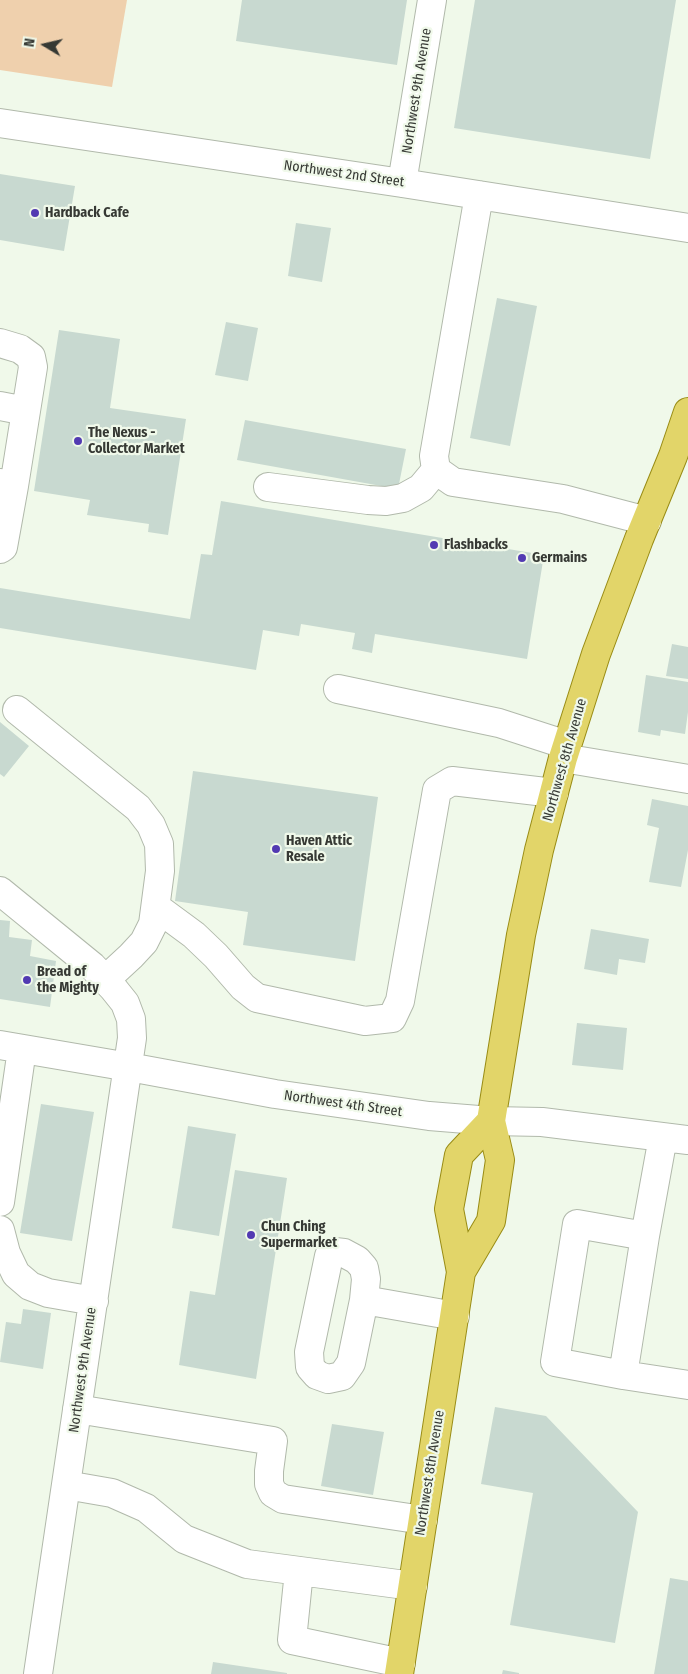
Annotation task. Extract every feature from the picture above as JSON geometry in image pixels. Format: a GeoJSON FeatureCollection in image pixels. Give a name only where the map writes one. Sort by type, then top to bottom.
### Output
{"type":"FeatureCollection","features":[{"type":"Feature","properties":{"kind":"main road","name":"Northwest 8th Avenue"},"geometry":{"type":"LineString","coordinates":[[461,1272],[491,1221],[500,1160],[491,1121],[521,935],[565,752],[596,654],[673,456],[688,412]]}},
{"type":"Feature","properties":{"kind":"main road","name":"Northwest 8th Avenue"},"geometry":{"type":"LineString","coordinates":[[400,1668],[461,1272],[449,1209],[459,1155],[491,1121]]}},
{"type":"Feature","properties":{"kind":"street","name":"Northwest 9th Avenue"},"geometry":{"type":"LineString","coordinates":[[402,183],[432,0]]}},
{"type":"Feature","properties":{"kind":"street","name":"Northwest 2nd Street"},"geometry":{"type":"LineString","coordinates":[[0,123],[688,228]]}},
{"type":"Feature","properties":{"kind":"street"},"geometry":{"type":"LineString","coordinates":[[268,487],[386,501],[403,498],[421,488],[436,470],[434,456],[479,195]]}},
{"type":"Feature","properties":{"kind":"street"},"geometry":{"type":"LineString","coordinates":[[0,343],[20,349],[31,357],[33,367],[26,411],[7,484],[3,547],[0,549]]}},
{"type":"Feature","properties":{"kind":"street"},"geometry":{"type":"LineString","coordinates":[[0,406],[26,411]]}},
{"type":"Feature","properties":{"kind":"street"},"geometry":{"type":"LineString","coordinates":[[436,470],[454,482],[563,499],[647,521]]}},
{"type":"Feature","properties":{"kind":"street"},"geometry":{"type":"LineString","coordinates":[[338,689],[499,724],[565,752],[688,779]]}},
{"type":"Feature","properties":{"kind":"street"},"geometry":{"type":"LineString","coordinates":[[16,710],[138,808],[151,825],[159,844],[160,871],[153,924],[144,942],[105,980]]}},
{"type":"Feature","properties":{"kind":"street"},"geometry":{"type":"LineString","coordinates":[[156,907],[194,935],[216,956],[243,987],[257,998],[365,1021],[392,1018],[400,1001],[437,790],[452,781],[554,794]]}},
{"type":"Feature","properties":{"kind":"street","name":"Northwest 9th Avenue"},"geometry":{"type":"LineString","coordinates":[[0,891],[92,966],[105,980],[125,1003],[130,1019],[132,1038],[38,1674]]}},
{"type":"Feature","properties":{"kind":"street"},"geometry":{"type":"LineString","coordinates":[[0,1202],[11,1047]]}},
{"type":"Feature","properties":{"kind":"street","name":"Northwest 4th Street"},"geometry":{"type":"LineString","coordinates":[[11,1047],[275,1094],[428,1116],[491,1121],[542,1122],[675,1139]]}},
{"type":"Feature","properties":{"kind":"street"},"geometry":{"type":"LineString","coordinates":[[623,1375],[645,1236],[675,1139]]}},
{"type":"Feature","properties":{"kind":"street"},"geometry":{"type":"LineString","coordinates":[[645,1236],[577,1224],[555,1362],[688,1385]]}},
{"type":"Feature","properties":{"kind":"street"},"geometry":{"type":"LineString","coordinates":[[0,1230],[6,1253],[16,1274],[30,1286],[48,1293],[94,1301]]}},
{"type":"Feature","properties":{"kind":"street"},"geometry":{"type":"LineString","coordinates":[[364,1300],[455,1316]]}},
{"type":"Feature","properties":{"kind":"street"},"geometry":{"type":"LineString","coordinates":[[77,1409],[273,1441],[268,1484],[273,1492],[283,1499],[423,1520]]}},
{"type":"Feature","properties":{"kind":"street"},"geometry":{"type":"LineString","coordinates":[[66,1485],[112,1492],[146,1508],[184,1538],[247,1564],[413,1586]]}},
{"type":"Feature","properties":{"kind":"street"},"geometry":{"type":"LineString","coordinates":[[299,1570],[292,1640],[400,1668]]}},
{"type":"Feature","properties":{"kind":"shaded area"},"geometry":{"type":"Polygon","coordinates":[[[0,0],[127,0],[112,87],[0,70],[0,0]]]}},
{"type":"Feature","properties":{"kind":"building"},"geometry":{"type":"Polygon","coordinates":[[[242,0],[407,0],[397,65],[236,41],[242,0]]]}},
{"type":"Feature","properties":{"kind":"building"},"geometry":{"type":"Polygon","coordinates":[[[475,0],[676,0],[650,159],[454,128],[475,0]]]}},
{"type":"Feature","properties":{"kind":"building","name":"Hardback Cafe"},"geometry":{"type":"Polygon","coordinates":[[[0,174],[75,186],[64,251],[0,240],[0,174]]]}},
{"type":"Feature","properties":{"kind":"building"},"geometry":{"type":"Polygon","coordinates":[[[296,223],[331,228],[322,282],[288,276],[296,223]]]}},
{"type":"Feature","properties":{"kind":"building"},"geometry":{"type":"Polygon","coordinates":[[[497,298],[537,306],[510,446],[470,438],[497,298]]]}},
{"type":"Feature","properties":{"kind":"building"},"geometry":{"type":"Polygon","coordinates":[[[226,322],[258,328],[248,381],[215,375],[226,322]]]}},
{"type":"Feature","properties":{"kind":"building"},"geometry":{"type":"Polygon","coordinates":[[[59,330],[120,339],[110,408],[186,419],[168,535],[148,532],[149,524],[87,515],[90,500],[34,491],[59,330]]]}},
{"type":"Feature","properties":{"kind":"building"},"geometry":{"type":"Polygon","coordinates":[[[245,420],[406,449],[398,489],[237,460],[245,420]]]}},
{"type":"Feature","properties":{"kind":"building"},"geometry":{"type":"Polygon","coordinates":[[[221,501],[544,555],[527,659],[375,634],[372,653],[352,649],[355,633],[301,624],[299,636],[263,630],[256,670],[0,628],[0,588],[190,619],[201,554],[212,555],[221,501]]]}},
{"type":"Feature","properties":{"kind":"building"},"geometry":{"type":"Polygon","coordinates":[[[672,644],[688,647],[688,679],[666,676],[672,644]]]}},
{"type":"Feature","properties":{"kind":"building"},"geometry":{"type":"Polygon","coordinates":[[[646,675],[688,682],[688,712],[685,734],[661,730],[660,736],[638,732],[646,675]]]}},
{"type":"Feature","properties":{"kind":"building"},"geometry":{"type":"Polygon","coordinates":[[[0,722],[29,746],[4,777],[0,774],[0,722]]]}},
{"type":"Feature","properties":{"kind":"building","name":"Haven Attic Resale"},"geometry":{"type":"Polygon","coordinates":[[[193,771],[378,797],[355,961],[243,945],[248,912],[175,901],[193,771]]]}},
{"type":"Feature","properties":{"kind":"building"},"geometry":{"type":"Polygon","coordinates":[[[652,799],[688,806],[688,850],[681,887],[649,882],[659,828],[647,825],[652,799]]]}},
{"type":"Feature","properties":{"kind":"building","name":"Bread of the Mighty"},"geometry":{"type":"Polygon","coordinates":[[[0,920],[10,921],[9,937],[32,940],[30,956],[56,961],[50,1007],[0,999],[0,920]]]}},
{"type":"Feature","properties":{"kind":"building"},"geometry":{"type":"Polygon","coordinates":[[[591,929],[649,939],[645,963],[619,959],[617,975],[584,969],[591,929]]]}},
{"type":"Feature","properties":{"kind":"building"},"geometry":{"type":"Polygon","coordinates":[[[577,1023],[627,1028],[623,1070],[572,1065],[577,1023]]]}},
{"type":"Feature","properties":{"kind":"building"},"geometry":{"type":"Polygon","coordinates":[[[41,1104],[94,1112],[72,1241],[20,1233],[41,1104]]]}},
{"type":"Feature","properties":{"kind":"building"},"geometry":{"type":"Polygon","coordinates":[[[188,1126],[236,1134],[219,1236],[172,1228],[188,1126]]]}},
{"type":"Feature","properties":{"kind":"building","name":"Chun Ching Supermarket"},"geometry":{"type":"Polygon","coordinates":[[[235,1170],[287,1178],[256,1379],[179,1365],[190,1291],[215,1295],[235,1170]]]}},
{"type":"Feature","properties":{"kind":"building"},"geometry":{"type":"Polygon","coordinates":[[[23,1309],[51,1313],[43,1369],[0,1362],[6,1322],[21,1324],[23,1309]]]}},
{"type":"Feature","properties":{"kind":"building"},"geometry":{"type":"Polygon","coordinates":[[[495,1407],[546,1416],[638,1512],[615,1643],[510,1625],[533,1493],[481,1484],[495,1407]]]}},
{"type":"Feature","properties":{"kind":"building"},"geometry":{"type":"Polygon","coordinates":[[[332,1424],[384,1432],[373,1495],[321,1486],[332,1424]]]}},
{"type":"Feature","properties":{"kind":"building"},"geometry":{"type":"Polygon","coordinates":[[[670,1578],[688,1581],[688,1674],[654,1674],[670,1578]]]}},
{"type":"Feature","properties":{"kind":"building"},"geometry":{"type":"Polygon","coordinates":[[[213,1662],[287,1673],[287,1674],[211,1674],[213,1662]]]}},
{"type":"Feature","properties":{"kind":"building"},"geometry":{"type":"Polygon","coordinates":[[[503,1670],[519,1673],[519,1674],[502,1674],[503,1670]]]}},
{"type":"Feature","properties":{"kind":"place","name":"Hardback Cafe"},"geometry":{"type":"Point","coordinates":[35,213]}},
{"type":"Feature","properties":{"kind":"place","name":"The Nexus - Collector Market"},"geometry":{"type":"Point","coordinates":[78,441]}},
{"type":"Feature","properties":{"kind":"place","name":"Flashbacks"},"geometry":{"type":"Point","coordinates":[434,545]}},
{"type":"Feature","properties":{"kind":"place","name":"Germains"},"geometry":{"type":"Point","coordinates":[522,558]}},
{"type":"Feature","properties":{"kind":"place","name":"Haven Attic Resale"},"geometry":{"type":"Point","coordinates":[276,849]}},
{"type":"Feature","properties":{"kind":"place","name":"Bread of the Mighty"},"geometry":{"type":"Point","coordinates":[27,980]}},
{"type":"Feature","properties":{"kind":"place","name":"Chun Ching Supermarket"},"geometry":{"type":"Point","coordinates":[251,1235]}}]}
